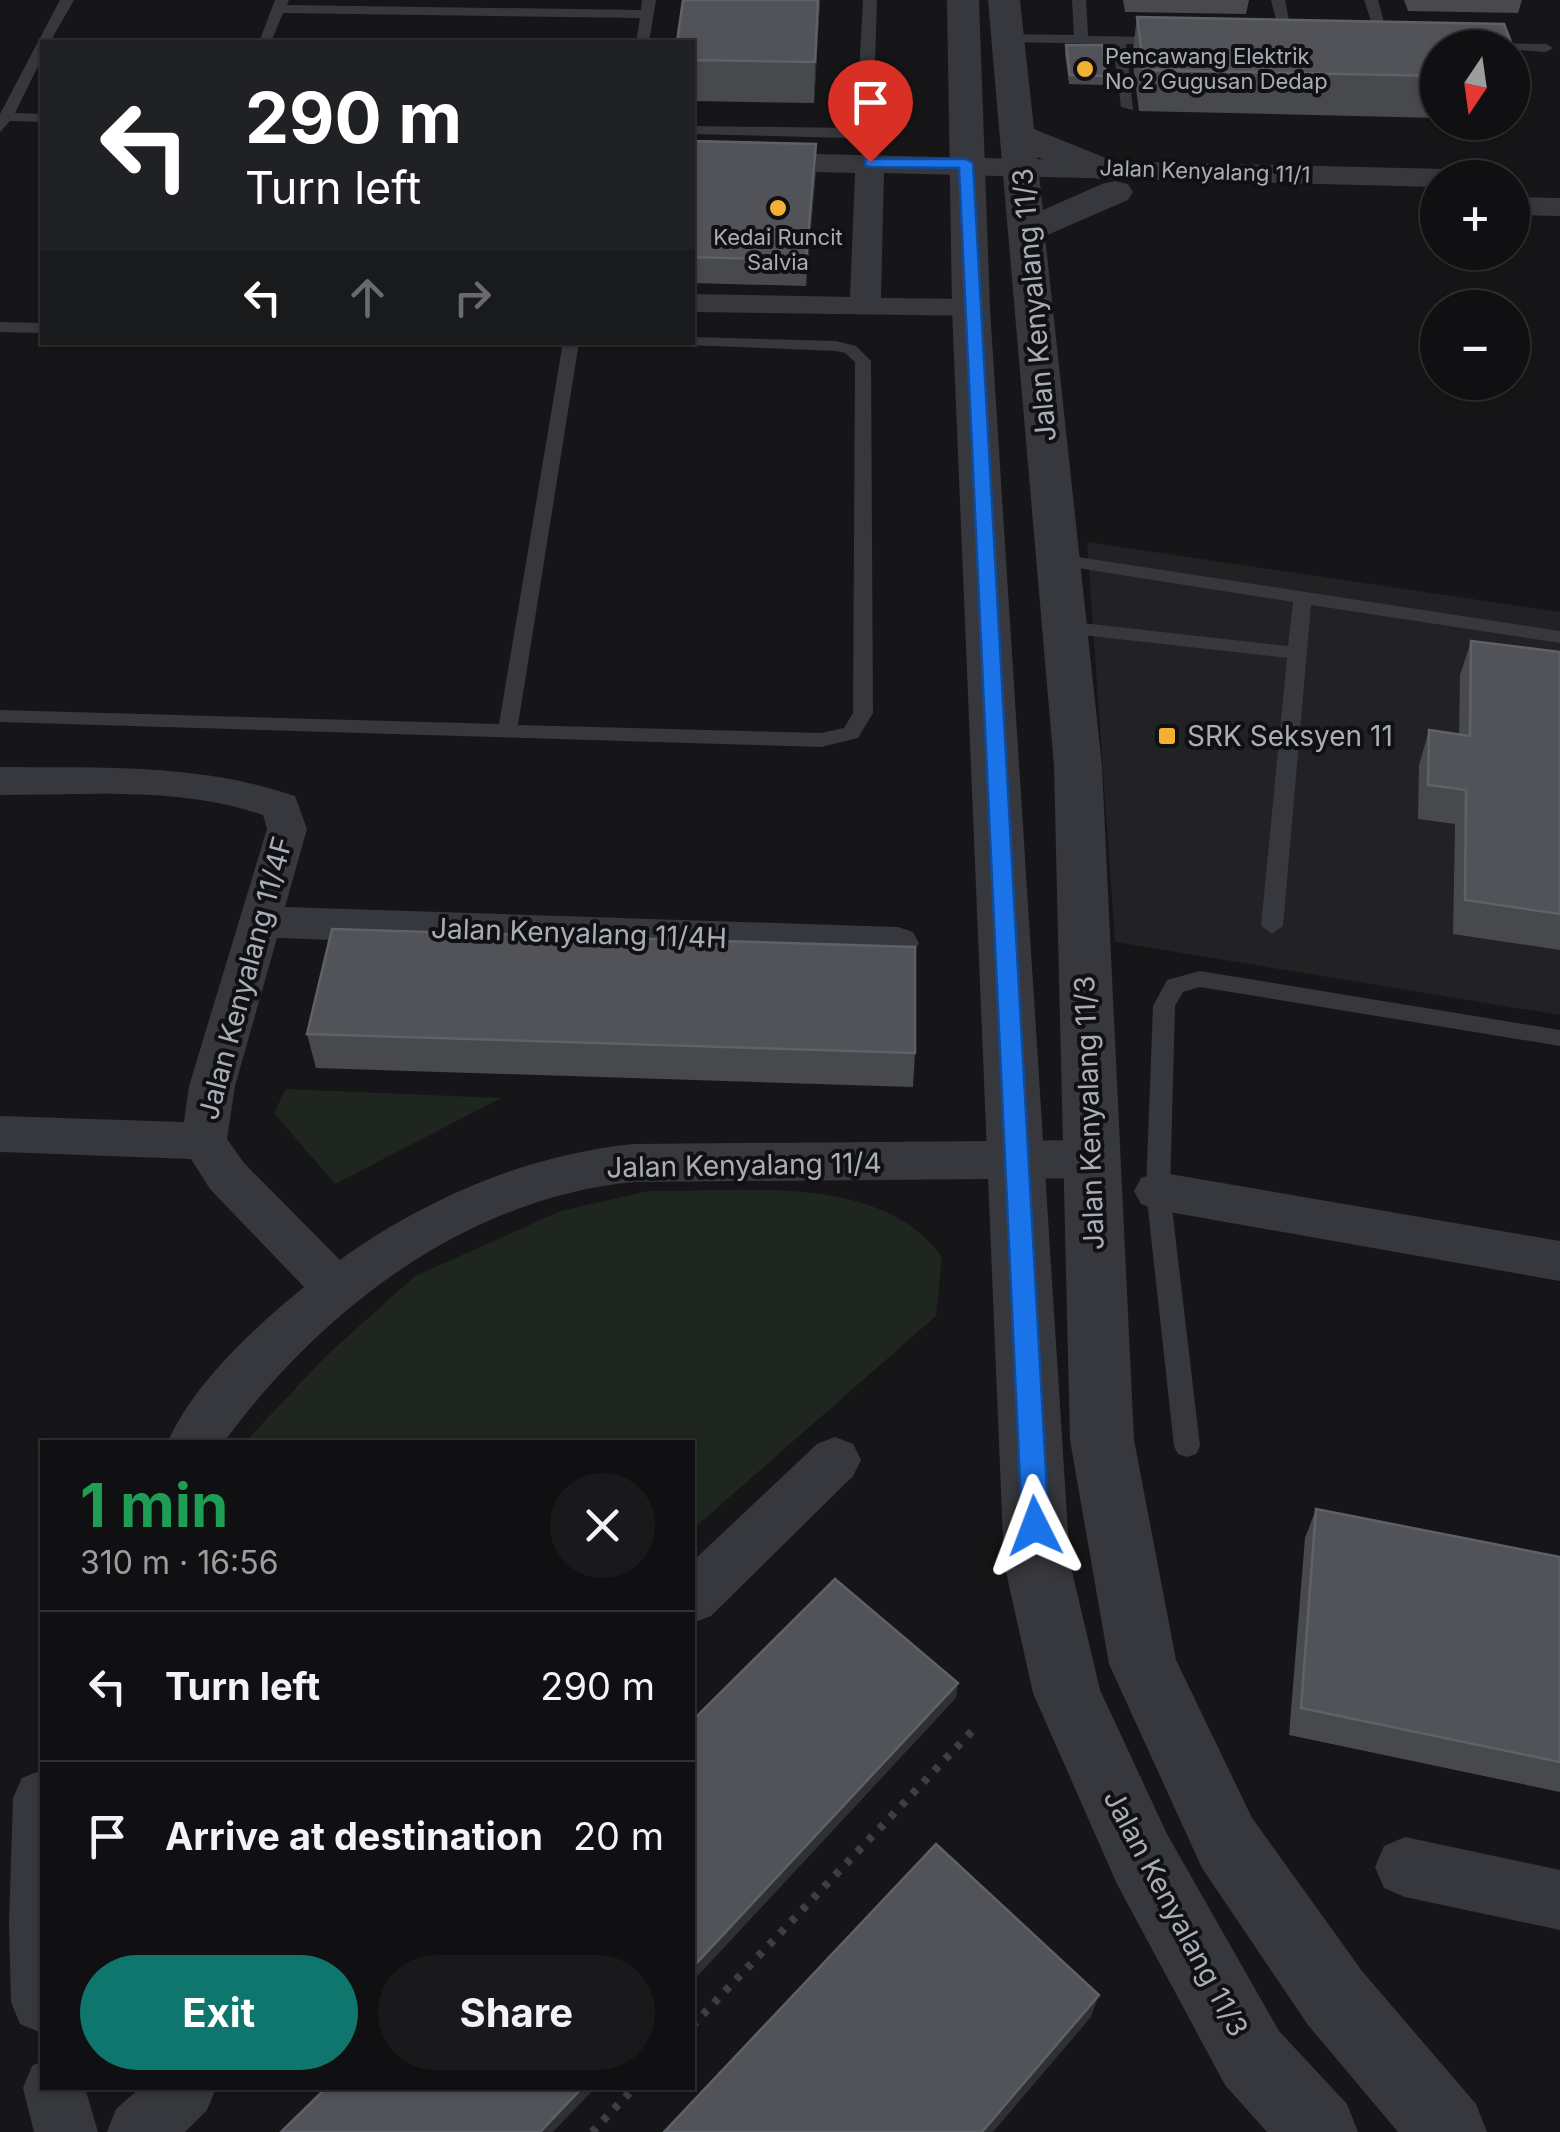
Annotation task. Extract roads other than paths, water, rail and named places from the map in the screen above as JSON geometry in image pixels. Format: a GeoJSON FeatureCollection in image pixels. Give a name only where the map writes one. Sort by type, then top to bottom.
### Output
{"type":"FeatureCollection","features":[{"type":"Feature","properties":{"kind":"street"},"geometry":{"type":"LineString","coordinates":[[963,2],[1004,2]]}},
{"type":"Feature","properties":{"kind":"street","name":"Jalan Kenyalang 11/3"},"geometry":{"type":"LineString","coordinates":[[963,2],[1003,179],[1058,560],[1078,766],[1102,1440],[1143,1664],[1227,1843],[1335,1998],[1448,2132]]}},
{"type":"Feature","properties":{"kind":"street","name":"Jalan Kenyalang 11/3"},"geometry":{"type":"LineString","coordinates":[[1004,2],[1003,179],[971,309],[1037,1563],[1067,1693],[1142,1859],[1252,2058],[1319,2132]]}},
{"type":"Feature","properties":{"kind":"street"},"geometry":{"type":"LineString","coordinates":[[1003,179],[1028,141],[1107,180]]}},
{"type":"Feature","properties":{"kind":"street"},"geometry":{"type":"LineString","coordinates":[[695,160],[870,162],[1003,179],[1107,180]]}},
{"type":"Feature","properties":{"kind":"street"},"geometry":{"type":"LineString","coordinates":[[864,307],[870,162]]}},
{"type":"Feature","properties":{"kind":"street","name":"Jalan Kenyalang 11/1"},"geometry":{"type":"LineString","coordinates":[[1107,180],[1420,178]]}},
{"type":"Feature","properties":{"kind":"street","name":"Jalan Kenyalang 11/1"},"geometry":{"type":"LineString","coordinates":[[1107,180],[1420,202]]}},
{"type":"Feature","properties":{"kind":"street"},"geometry":{"type":"LineString","coordinates":[[1530,180],[1560,180]]}},
{"type":"Feature","properties":{"kind":"street"},"geometry":{"type":"LineString","coordinates":[[1530,206],[1560,207]]}},
{"type":"Feature","properties":{"kind":"street"},"geometry":{"type":"LineString","coordinates":[[695,304],[971,309]]}},
{"type":"Feature","properties":{"kind":"street","name":"Jalan Kenyalang 11/4F"},"geometry":{"type":"LineString","coordinates":[[0,781],[214,786],[282,806],[287,830],[212,1086],[204,1141],[228,1176],[338,1290]]}},
{"type":"Feature","properties":{"kind":"street","name":"Jalan Kenyalang 11/4H"},"geometry":{"type":"LineString","coordinates":[[260,922],[898,943]]}},
{"type":"Feature","properties":{"kind":"street"},"geometry":{"type":"LineString","coordinates":[[0,1134],[204,1141]]}},
{"type":"Feature","properties":{"kind":"street","name":"Jalan Kenyalang 11/4"},"geometry":{"type":"LineString","coordinates":[[196,1440],[264,1353],[338,1290],[420,1234],[509,1193],[575,1170],[634,1162],[1090,1158]]}},
{"type":"Feature","properties":{"kind":"street"},"geometry":{"type":"LineString","coordinates":[[1158,1191],[1560,1261]]}},
{"type":"Feature","properties":{"kind":"street"},"geometry":{"type":"LineString","coordinates":[[695,1595],[836,1460]]}},
{"type":"Feature","properties":{"kind":"street"},"geometry":{"type":"LineString","coordinates":[[1405,1868],[1560,1900]]}},
{"type":"Feature","properties":{"kind":"street"},"geometry":{"type":"LineString","coordinates":[[40,1882],[40,1950]]}},
{"type":"Feature","properties":{"kind":"street"},"geometry":{"type":"LineString","coordinates":[[55,2090],[66,2132]]}},
{"type":"Feature","properties":{"kind":"street"},"geometry":{"type":"LineString","coordinates":[[139,2132],[183,2090]]}},
{"type":"Feature","properties":{"kind":"lane"},"geometry":{"type":"LineString","coordinates":[[46,40],[67,0]]}},
{"type":"Feature","properties":{"kind":"lane"},"geometry":{"type":"LineString","coordinates":[[695,130],[861,132],[866,123],[870,0]]}},
{"type":"Feature","properties":{"kind":"lane"},"geometry":{"type":"LineString","coordinates":[[1079,0],[1082,40]]}},
{"type":"Feature","properties":{"kind":"lane"},"geometry":{"type":"LineString","coordinates":[[1278,0],[1289,43]]}},
{"type":"Feature","properties":{"kind":"lane"},"geometry":{"type":"LineString","coordinates":[[1371,0],[1386,45]]}},
{"type":"Feature","properties":{"kind":"lane"},"geometry":{"type":"LineString","coordinates":[[266,40],[280,4],[648,7],[643,40]]}},
{"type":"Feature","properties":{"kind":"lane"},"geometry":{"type":"LineString","coordinates":[[1006,38],[1176,42]]}},
{"type":"Feature","properties":{"kind":"lane"},"geometry":{"type":"LineString","coordinates":[[1119,41],[1128,107]]}},
{"type":"Feature","properties":{"kind":"lane"},"geometry":{"type":"LineString","coordinates":[[1270,43],[1308,44]]}},
{"type":"Feature","properties":{"kind":"lane"},"geometry":{"type":"LineString","coordinates":[[1366,44],[1403,45]]}},
{"type":"Feature","properties":{"kind":"lane"},"geometry":{"type":"LineString","coordinates":[[1530,48],[1546,48]]}},
{"type":"Feature","properties":{"kind":"lane"},"geometry":{"type":"LineString","coordinates":[[40,50],[8,96],[2,122],[40,118]]}},
{"type":"Feature","properties":{"kind":"lane"},"geometry":{"type":"LineString","coordinates":[[0,327],[40,328]]}},
{"type":"Feature","properties":{"kind":"lane"},"geometry":{"type":"LineString","coordinates":[[0,716],[838,738],[860,725],[863,713],[863,361],[850,349],[836,346],[695,342]]}},
{"type":"Feature","properties":{"kind":"lane"},"geometry":{"type":"LineString","coordinates":[[508,728],[571,345]]}},
{"type":"Feature","properties":{"kind":"lane"},"geometry":{"type":"LineString","coordinates":[[1058,560],[1560,637]]}},
{"type":"Feature","properties":{"kind":"lane"},"geometry":{"type":"LineString","coordinates":[[1272,926],[1302,600]]}},
{"type":"Feature","properties":{"kind":"lane"},"geometry":{"type":"LineString","coordinates":[[1064,627],[1297,653]]}},
{"type":"Feature","properties":{"kind":"lane"},"geometry":{"type":"LineString","coordinates":[[1187,1446],[1158,1191],[1164,1006],[1175,986],[1200,978],[1560,1038]]}},
{"type":"Feature","properties":{"kind":"place","name":"Pencawang Elektrik No 2 Gugusan Dedap"},"geometry":{"type":"Point","coordinates":[1085,69]}},
{"type":"Feature","properties":{"kind":"place","name":"Kedai Runcit Salvia"},"geometry":{"type":"Point","coordinates":[778,208]}},
{"type":"Feature","properties":{"kind":"place","name":"SRK Seksyen 11"},"geometry":{"type":"Point","coordinates":[1167,736]}}]}
